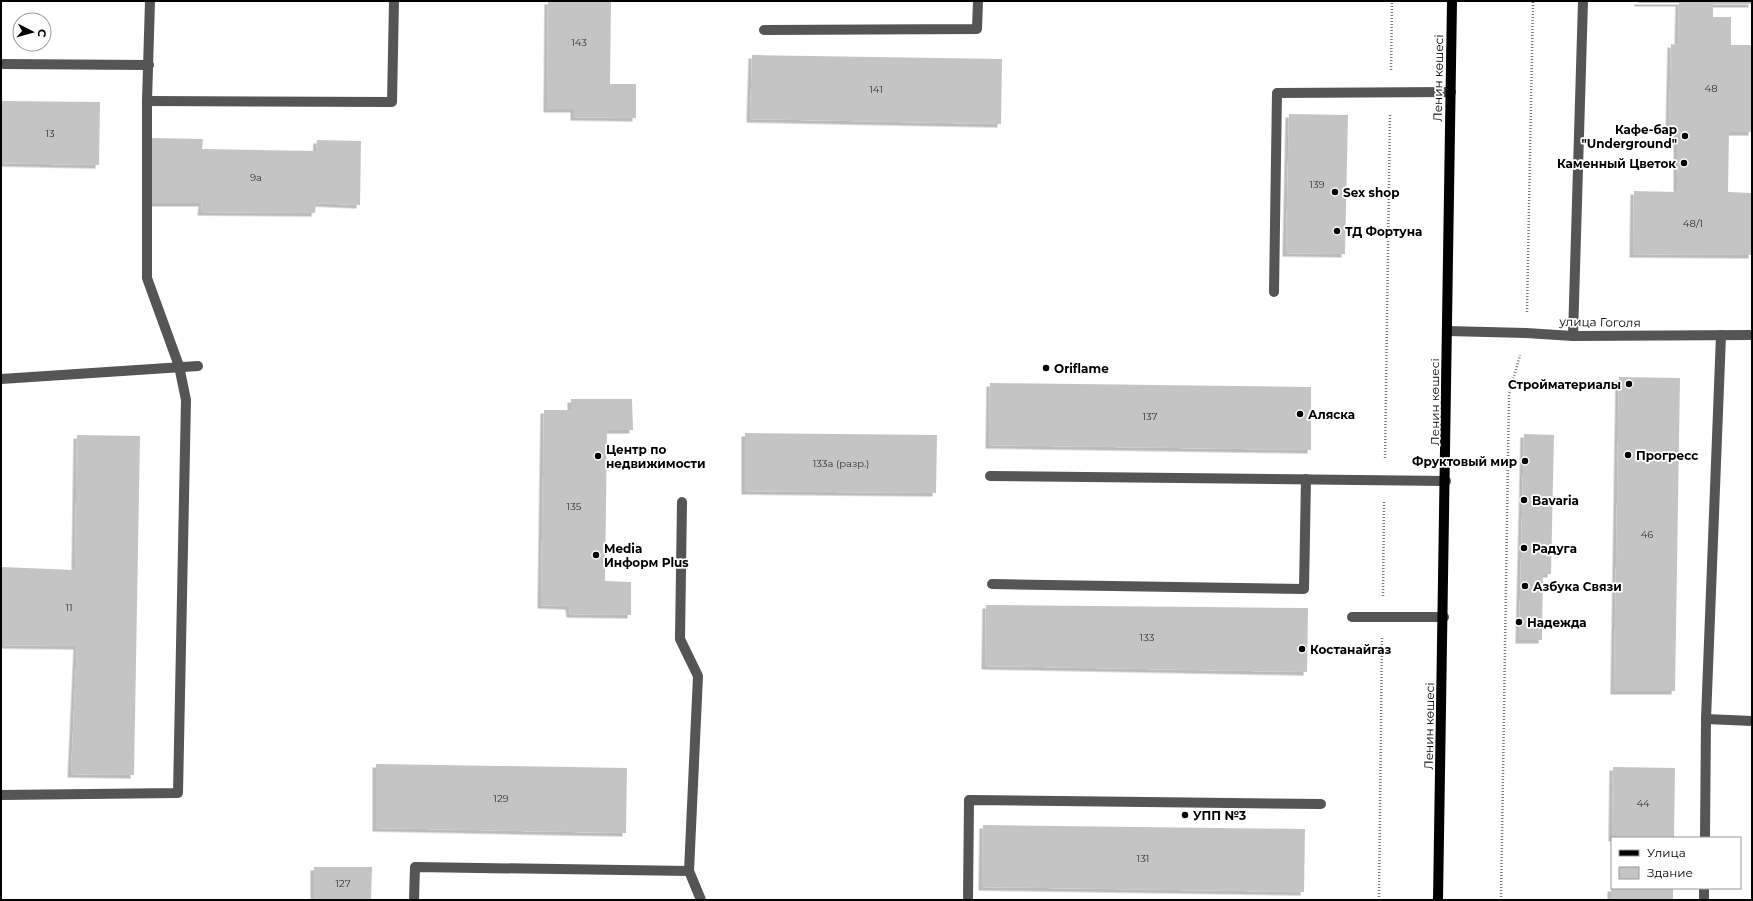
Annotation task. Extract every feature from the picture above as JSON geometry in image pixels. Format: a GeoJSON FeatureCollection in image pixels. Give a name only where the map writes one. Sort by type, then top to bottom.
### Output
{"type":"FeatureCollection","features":[{"type":"Feature","properties":{"kind":"main road","name":"Ленин көшесі"},"geometry":{"type":"LineString","coordinates":[[1438,900],[1444,617],[1452,1]]}},
{"type":"Feature","properties":{"kind":"lane"},"geometry":{"type":"LineString","coordinates":[[1,795],[178,793],[186,400],[179,366],[147,278],[147,101],[150,1]]}},
{"type":"Feature","properties":{"kind":"lane"},"geometry":{"type":"LineString","coordinates":[[147,101],[392,102],[394,1]]}},
{"type":"Feature","properties":{"kind":"lane"},"geometry":{"type":"LineString","coordinates":[[764,30],[977,30],[978,1]]}},
{"type":"Feature","properties":{"kind":"lane"},"geometry":{"type":"LineString","coordinates":[[1572,336],[1583,1]]}},
{"type":"Feature","properties":{"kind":"lane"},"geometry":{"type":"LineString","coordinates":[[1,64],[149,65]]}},
{"type":"Feature","properties":{"kind":"lane"},"geometry":{"type":"LineString","coordinates":[[1274,292],[1277,93],[1451,92]]}},
{"type":"Feature","properties":{"kind":"lane","name":"улица Гоголя"},"geometry":{"type":"LineString","coordinates":[[1447,331],[1526,332],[1572,336],[1752,335]]}},
{"type":"Feature","properties":{"kind":"lane"},"geometry":{"type":"LineString","coordinates":[[1705,837],[1706,719],[1721,335]]}},
{"type":"Feature","properties":{"kind":"lane"},"geometry":{"type":"LineString","coordinates":[[1,379],[179,366],[198,366]]}},
{"type":"Feature","properties":{"kind":"lane"},"geometry":{"type":"LineString","coordinates":[[990,476],[1446,481]]}},
{"type":"Feature","properties":{"kind":"lane"},"geometry":{"type":"LineString","coordinates":[[992,584],[1304,589],[1306,479]]}},
{"type":"Feature","properties":{"kind":"lane"},"geometry":{"type":"LineString","coordinates":[[682,502],[680,639],[698,676],[689,871],[701,900]]}},
{"type":"Feature","properties":{"kind":"lane"},"geometry":{"type":"LineString","coordinates":[[1352,617],[1444,617]]}},
{"type":"Feature","properties":{"kind":"lane"},"geometry":{"type":"LineString","coordinates":[[1706,719],[1752,721]]}},
{"type":"Feature","properties":{"kind":"lane"},"geometry":{"type":"LineString","coordinates":[[968,900],[969,800],[1321,804]]}},
{"type":"Feature","properties":{"kind":"lane"},"geometry":{"type":"LineString","coordinates":[[414,900],[415,867],[689,871]]}},
{"type":"Feature","properties":{"kind":"lane"},"geometry":{"type":"LineString","coordinates":[[1704,889],[1704,900]]}},
{"type":"Feature","properties":{"kind":"path"},"geometry":{"type":"LineString","coordinates":[[1379,900],[1392,1]]}},
{"type":"Feature","properties":{"kind":"path"},"geometry":{"type":"LineString","coordinates":[[1501,900],[1509,395],[1526,332],[1533,1]]}},
{"type":"Feature","properties":{"kind":"building"},"geometry":{"type":"Polygon","coordinates":[[[548,1],[611,1],[610,84],[636,84],[636,118],[574,117],[574,109],[547,109],[548,1]]]}},
{"type":"Feature","properties":{"kind":"building"},"geometry":{"type":"Polygon","coordinates":[[[1638,1],[1752,1],[1752,4],[1713,4],[1713,17],[1731,17],[1731,45],[1752,45],[1752,132],[1729,132],[1728,192],[1752,193],[1752,255],[1633,254],[1634,191],[1677,192],[1677,132],[1669,131],[1671,44],[1678,45],[1679,3],[1638,3],[1638,1]]]}},
{"type":"Feature","properties":{"kind":"building"},"geometry":{"type":"Polygon","coordinates":[[[752,55],[1002,59],[1001,124],[750,119],[752,55]]]}},
{"type":"Feature","properties":{"kind":"building"},"geometry":{"type":"Polygon","coordinates":[[[1,101],[100,102],[99,165],[1,163],[1,101]]]}},
{"type":"Feature","properties":{"kind":"building"},"geometry":{"type":"Polygon","coordinates":[[[1289,114],[1348,115],[1345,254],[1286,253],[1289,114]]]}},
{"type":"Feature","properties":{"kind":"building"},"geometry":{"type":"Polygon","coordinates":[[[152,138],[203,139],[202,149],[316,151],[317,140],[361,141],[360,205],[316,203],[315,213],[201,212],[202,203],[151,203],[152,138]]]}},
{"type":"Feature","properties":{"kind":"building"},"geometry":{"type":"Polygon","coordinates":[[[1619,377],[1680,378],[1675,691],[1614,691],[1619,377]]]}},
{"type":"Feature","properties":{"kind":"building"},"geometry":{"type":"Polygon","coordinates":[[[990,383],[1311,387],[1311,450],[989,445],[990,383]]]}},
{"type":"Feature","properties":{"kind":"building"},"geometry":{"type":"Polygon","coordinates":[[[571,399],[632,399],[633,430],[607,430],[605,581],[631,582],[631,615],[570,614],[569,606],[541,605],[544,410],[571,410],[571,399]]]}},
{"type":"Feature","properties":{"kind":"building"},"geometry":{"type":"Polygon","coordinates":[[[745,433],[937,435],[936,493],[745,491],[745,433]]]}},
{"type":"Feature","properties":{"kind":"building"},"geometry":{"type":"Polygon","coordinates":[[[1524,434],[1554,435],[1551,574],[1543,574],[1542,640],[1519,640],[1524,434]]]}},
{"type":"Feature","properties":{"kind":"building"},"geometry":{"type":"Polygon","coordinates":[[[77,435],[140,436],[134,775],[71,774],[77,646],[1,645],[1,567],[75,570],[77,435]]]}},
{"type":"Feature","properties":{"kind":"building"},"geometry":{"type":"Polygon","coordinates":[[[986,605],[1308,608],[1307,672],[985,666],[986,605]]]}},
{"type":"Feature","properties":{"kind":"building"},"geometry":{"type":"Polygon","coordinates":[[[376,764],[627,768],[626,833],[376,828],[376,764]]]}},
{"type":"Feature","properties":{"kind":"building"},"geometry":{"type":"Polygon","coordinates":[[[1613,767],[1675,768],[1674,837],[1612,837],[1613,767]]]}},
{"type":"Feature","properties":{"kind":"building"},"geometry":{"type":"Polygon","coordinates":[[[983,825],[1305,829],[1304,892],[982,887],[983,825]]]}},
{"type":"Feature","properties":{"kind":"building"},"geometry":{"type":"Polygon","coordinates":[[[314,867],[372,867],[371,900],[314,900],[314,867]]]}},
{"type":"Feature","properties":{"kind":"building"},"geometry":{"type":"Polygon","coordinates":[[[1611,889],[1673,889],[1673,900],[1611,900],[1611,889]]]}},
{"type":"Feature","properties":{"kind":"place","name":"Кафе-бар \"Underground\""},"geometry":{"type":"Point","coordinates":[1685,136]}},
{"type":"Feature","properties":{"kind":"place","name":"Каменный Цветок"},"geometry":{"type":"Point","coordinates":[1684,163]}},
{"type":"Feature","properties":{"kind":"place","name":"Sex shop"},"geometry":{"type":"Point","coordinates":[1335,192]}},
{"type":"Feature","properties":{"kind":"place","name":"ТД Фортуна"},"geometry":{"type":"Point","coordinates":[1337,231]}},
{"type":"Feature","properties":{"kind":"place","name":"Oriflame"},"geometry":{"type":"Point","coordinates":[1046,368]}},
{"type":"Feature","properties":{"kind":"place","name":"Стройматериалы"},"geometry":{"type":"Point","coordinates":[1629,384]}},
{"type":"Feature","properties":{"kind":"place","name":"Аляска"},"geometry":{"type":"Point","coordinates":[1300,414]}},
{"type":"Feature","properties":{"kind":"place","name":"Прогресс"},"geometry":{"type":"Point","coordinates":[1628,455]}},
{"type":"Feature","properties":{"kind":"place","name":"Центр по недвижимости"},"geometry":{"type":"Point","coordinates":[598,456]}},
{"type":"Feature","properties":{"kind":"place","name":"Фруктовый мир"},"geometry":{"type":"Point","coordinates":[1525,461]}},
{"type":"Feature","properties":{"kind":"place","name":"Bavaria"},"geometry":{"type":"Point","coordinates":[1524,500]}},
{"type":"Feature","properties":{"kind":"place","name":"Радуга"},"geometry":{"type":"Point","coordinates":[1524,548]}},
{"type":"Feature","properties":{"kind":"place","name":"Media Информ Plus"},"geometry":{"type":"Point","coordinates":[596,555]}},
{"type":"Feature","properties":{"kind":"place","name":"Азбука Связи"},"geometry":{"type":"Point","coordinates":[1525,586]}},
{"type":"Feature","properties":{"kind":"place","name":"Надежда"},"geometry":{"type":"Point","coordinates":[1519,622]}},
{"type":"Feature","properties":{"kind":"place","name":"Костанайгаз"},"geometry":{"type":"Point","coordinates":[1302,649]}},
{"type":"Feature","properties":{"kind":"place","name":"УПП №3"},"geometry":{"type":"Point","coordinates":[1185,815]}}]}
